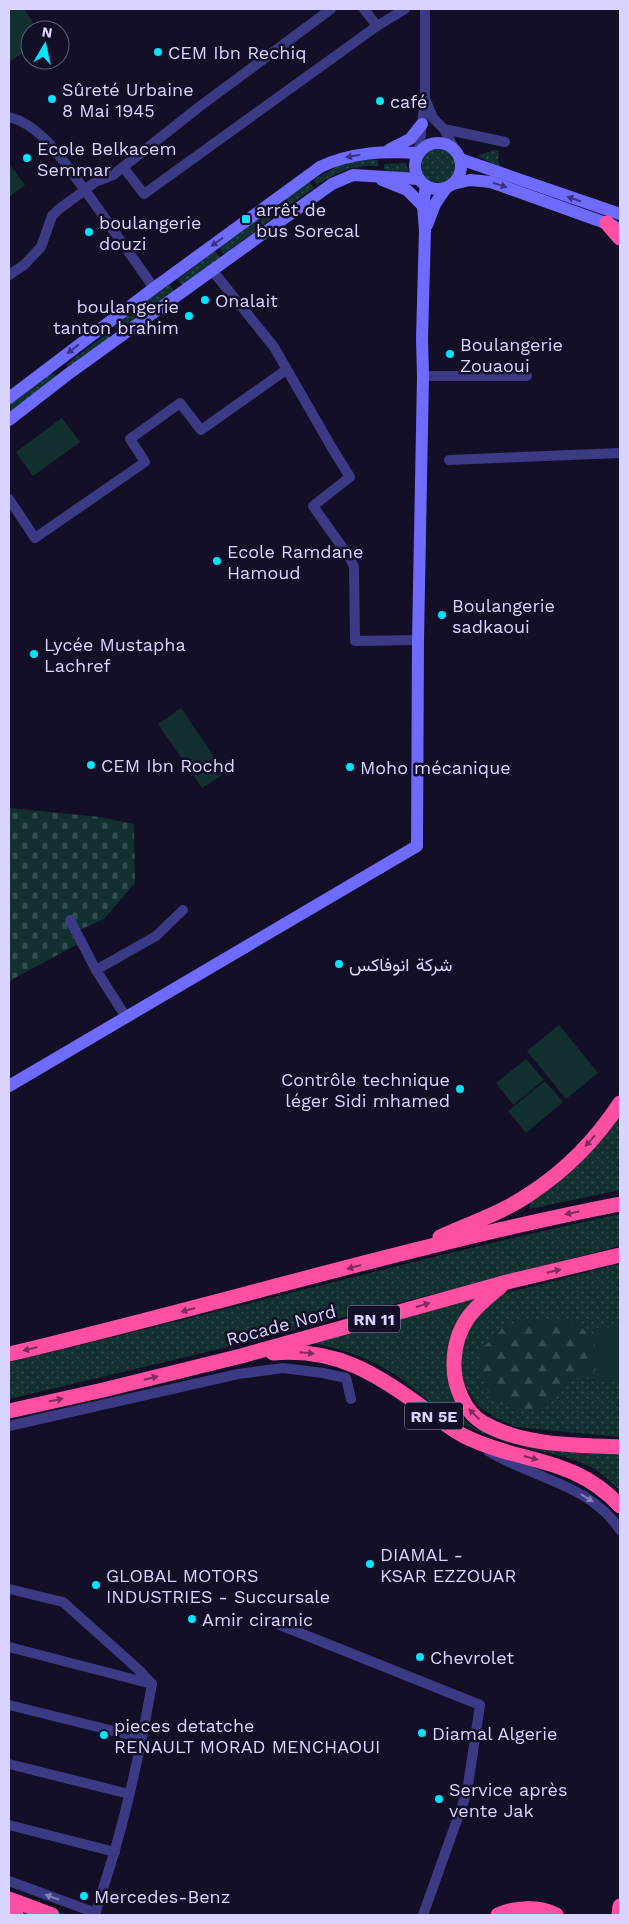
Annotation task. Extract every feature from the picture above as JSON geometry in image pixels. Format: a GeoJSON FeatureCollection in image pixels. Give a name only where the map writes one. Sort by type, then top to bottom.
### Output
{"type":"FeatureCollection","features":[{"type":"Feature","properties":{"kind":"highway"},"geometry":{"type":"LineString","coordinates":[[614,226],[620,238]]}},
{"type":"Feature","properties":{"kind":"highway"},"geometry":{"type":"LineString","coordinates":[[401,1255],[497,1212],[531,1194],[570,1162],[609,1120],[620,1103]]}},
{"type":"Feature","properties":{"kind":"highway"},"geometry":{"type":"LineString","coordinates":[[9,1354],[131,1325],[481,1234],[620,1204]]}},
{"type":"Feature","properties":{"kind":"highway","name":"Rocade Nord"},"geometry":{"type":"LineString","coordinates":[[9,1411],[241,1356],[507,1282],[620,1255]]}},
{"type":"Feature","properties":{"kind":"highway"},"geometry":{"type":"LineString","coordinates":[[507,1282],[471,1312],[459,1333],[454,1349],[455,1377],[458,1389],[469,1410],[484,1424],[522,1438],[620,1447]]}},
{"type":"Feature","properties":{"kind":"highway","name":"RN 5E"},"geometry":{"type":"LineString","coordinates":[[241,1356],[302,1352],[341,1360],[371,1372],[466,1437],[529,1458],[561,1466],[582,1475],[601,1487],[620,1506]]}},
{"type":"Feature","properties":{"kind":"highway"},"geometry":{"type":"LineString","coordinates":[[9,1899],[52,1915]]}},
{"type":"Feature","properties":{"kind":"highway"},"geometry":{"type":"LineString","coordinates":[[619,1915],[620,1906]]}},
{"type":"Feature","properties":{"kind":"highway"},"geometry":{"type":"LineString","coordinates":[[498,1915],[506,1911],[527,1909],[549,1912],[556,1915]]}},
{"type":"Feature","properties":{"kind":"highway"},"geometry":{"type":"LineString","coordinates":[[9,1913],[16,1915]]}},
{"type":"Feature","properties":{"kind":"main road"},"geometry":{"type":"LineString","coordinates":[[383,151],[402,145],[410,139],[422,124]]}},
{"type":"Feature","properties":{"kind":"main road"},"geometry":{"type":"LineString","coordinates":[[9,398],[154,288],[320,167],[347,156],[383,151],[419,152],[430,144],[444,143],[458,154],[620,214]]}},
{"type":"Feature","properties":{"kind":"main road"},"geometry":{"type":"LineString","coordinates":[[9,1086],[416,846],[425,230],[422,182],[415,166],[419,152]]}},
{"type":"Feature","properties":{"kind":"main road"},"geometry":{"type":"LineString","coordinates":[[425,230],[435,204],[459,175],[458,154]]}},
{"type":"Feature","properties":{"kind":"main road"},"geometry":{"type":"LineString","coordinates":[[9,420],[67,375],[332,184],[353,175],[422,182],[432,188],[449,186],[470,180],[491,182],[614,226]]}},
{"type":"Feature","properties":{"kind":"main road"},"geometry":{"type":"LineString","coordinates":[[363,175],[386,181],[407,190],[423,206]]}},
{"type":"Feature","properties":{"kind":"main road"},"geometry":{"type":"LineString","coordinates":[[271,203],[283,220]]}},
{"type":"Feature","properties":{"kind":"main road"},"geometry":{"type":"LineString","coordinates":[[56,362],[67,375]]}},
{"type":"Feature","properties":{"kind":"street"},"geometry":{"type":"LineString","coordinates":[[9,275],[24,265],[41,247],[52,216],[59,209],[95,182],[113,175],[331,9]]}},
{"type":"Feature","properties":{"kind":"street"},"geometry":{"type":"LineString","coordinates":[[364,9],[377,26]]}},
{"type":"Feature","properties":{"kind":"street"},"geometry":{"type":"LineString","coordinates":[[123,167],[144,194],[377,26],[404,9]]}},
{"type":"Feature","properties":{"kind":"street"},"geometry":{"type":"LineString","coordinates":[[419,152],[425,97],[425,9]]}},
{"type":"Feature","properties":{"kind":"street"},"geometry":{"type":"LineString","coordinates":[[425,97],[433,118],[444,129],[458,154]]}},
{"type":"Feature","properties":{"kind":"street"},"geometry":{"type":"LineString","coordinates":[[9,117],[30,126],[53,150],[85,190],[154,288]]}},
{"type":"Feature","properties":{"kind":"street"},"geometry":{"type":"LineString","coordinates":[[444,129],[505,142]]}},
{"type":"Feature","properties":{"kind":"street"},"geometry":{"type":"LineString","coordinates":[[212,270],[274,347],[350,477],[313,506],[350,558],[354,567],[355,641],[418,640]]}},
{"type":"Feature","properties":{"kind":"street"},"geometry":{"type":"LineString","coordinates":[[9,499],[35,538],[145,462],[130,438],[180,403],[201,430],[286,370]]}},
{"type":"Feature","properties":{"kind":"street"},"geometry":{"type":"LineString","coordinates":[[423,376],[526,376]]}},
{"type":"Feature","properties":{"kind":"street"},"geometry":{"type":"LineString","coordinates":[[449,460],[620,453]]}},
{"type":"Feature","properties":{"kind":"street"},"geometry":{"type":"LineString","coordinates":[[96,970],[156,936],[183,910]]}},
{"type":"Feature","properties":{"kind":"street"},"geometry":{"type":"LineString","coordinates":[[70,920],[96,970],[126,1017]]}},
{"type":"Feature","properties":{"kind":"street"},"geometry":{"type":"LineString","coordinates":[[9,1426],[238,1374],[284,1368],[346,1378],[351,1399]]}},
{"type":"Feature","properties":{"kind":"street"},"geometry":{"type":"LineString","coordinates":[[466,1437],[506,1461],[587,1497],[605,1511],[620,1530]]}},
{"type":"Feature","properties":{"kind":"street"},"geometry":{"type":"LineString","coordinates":[[9,1589],[63,1602],[152,1684]]}},
{"type":"Feature","properties":{"kind":"street"},"geometry":{"type":"LineString","coordinates":[[275,1623],[480,1705],[467,1792],[423,1915]]}},
{"type":"Feature","properties":{"kind":"street"},"geometry":{"type":"LineString","coordinates":[[9,1647],[152,1684]]}},
{"type":"Feature","properties":{"kind":"street"},"geometry":{"type":"LineString","coordinates":[[9,1881],[96,1914],[129,1794],[152,1684]]}},
{"type":"Feature","properties":{"kind":"street"},"geometry":{"type":"LineString","coordinates":[[9,1705],[142,1738]]}},
{"type":"Feature","properties":{"kind":"street"},"geometry":{"type":"LineString","coordinates":[[9,1764],[129,1794]]}},
{"type":"Feature","properties":{"kind":"street"},"geometry":{"type":"LineString","coordinates":[[9,1825],[114,1852]]}},
{"type":"Feature","properties":{"kind":"green space"},"geometry":{"type":"Polygon","coordinates":[[[9,9],[24,9],[31,20],[20,20],[20,55],[9,62],[9,9]]]}},
{"type":"Feature","properties":{"kind":"green space"},"geometry":{"type":"Polygon","coordinates":[[[438,149],[450,154],[455,166],[450,178],[438,183],[426,178],[421,166],[426,154],[438,149]]]}},
{"type":"Feature","properties":{"kind":"green space"},"geometry":{"type":"Polygon","coordinates":[[[494,150],[499,151],[500,167],[477,156],[494,150]]]}},
{"type":"Feature","properties":{"kind":"green space"},"geometry":{"type":"Polygon","coordinates":[[[368,159],[378,160],[378,166],[346,170],[317,185],[313,180],[341,164],[368,159]]]}},
{"type":"Feature","properties":{"kind":"green space"},"geometry":{"type":"Polygon","coordinates":[[[9,163],[25,185],[9,197],[9,163]]]}},
{"type":"Feature","properties":{"kind":"green space"},"geometry":{"type":"Polygon","coordinates":[[[406,163],[409,174],[384,170],[384,164],[406,163]]]}},
{"type":"Feature","properties":{"kind":"green space"},"geometry":{"type":"Polygon","coordinates":[[[309,181],[314,188],[288,206],[284,205],[283,201],[309,181]]]}},
{"type":"Feature","properties":{"kind":"green space"},"geometry":{"type":"Polygon","coordinates":[[[269,212],[272,214],[271,219],[224,254],[219,248],[269,212]]]}},
{"type":"Feature","properties":{"kind":"green space"},"geometry":{"type":"Polygon","coordinates":[[[215,251],[220,257],[183,286],[177,279],[215,251]]]}},
{"type":"Feature","properties":{"kind":"green space"},"geometry":{"type":"Polygon","coordinates":[[[169,284],[174,291],[119,333],[114,326],[169,284]]]}},
{"type":"Feature","properties":{"kind":"green space"},"geometry":{"type":"Polygon","coordinates":[[[110,331],[114,337],[67,369],[67,364],[110,331]]]}},
{"type":"Feature","properties":{"kind":"green space"},"geometry":{"type":"Polygon","coordinates":[[[49,374],[54,374],[56,378],[9,415],[9,405],[49,374]]]}},
{"type":"Feature","properties":{"kind":"green space"},"geometry":{"type":"Polygon","coordinates":[[[62,418],[80,442],[33,476],[16,452],[62,418]]]}},
{"type":"Feature","properties":{"kind":"green space"},"geometry":{"type":"Polygon","coordinates":[[[181,708],[225,773],[202,788],[158,724],[181,708]]]}},
{"type":"Feature","properties":{"kind":"green space"},"geometry":{"type":"Polygon","coordinates":[[[9,808],[100,817],[134,824],[135,883],[104,919],[71,934],[78,944],[9,981],[9,808]]]}},
{"type":"Feature","properties":{"kind":"green space"},"geometry":{"type":"Polygon","coordinates":[[[559,1025],[598,1073],[566,1099],[527,1051],[559,1025]]]}},
{"type":"Feature","properties":{"kind":"green space"},"geometry":{"type":"Polygon","coordinates":[[[526,1059],[544,1080],[513,1105],[496,1083],[526,1059]]]}},
{"type":"Feature","properties":{"kind":"green space"},"geometry":{"type":"Polygon","coordinates":[[[545,1081],[563,1102],[526,1133],[508,1111],[545,1081]]]}},
{"type":"Feature","properties":{"kind":"green space"},"geometry":{"type":"Polygon","coordinates":[[[620,1116],[620,1190],[530,1209],[529,1201],[589,1151],[611,1129],[620,1116]]]}},
{"type":"Feature","properties":{"kind":"green space"},"geometry":{"type":"Polygon","coordinates":[[[620,1214],[620,1246],[232,1346],[9,1399],[9,1362],[467,1249],[620,1214]]]}},
{"type":"Feature","properties":{"kind":"green space"},"geometry":{"type":"Polygon","coordinates":[[[620,1264],[620,1437],[516,1427],[481,1409],[464,1383],[460,1366],[462,1338],[471,1321],[502,1294],[620,1264]]]}},
{"type":"Feature","properties":{"kind":"green space"},"geometry":{"type":"Polygon","coordinates":[[[478,1296],[463,1312],[453,1329],[447,1358],[449,1383],[458,1408],[466,1421],[478,1429],[495,1435],[620,1452],[620,1491],[591,1467],[560,1456],[502,1440],[455,1420],[403,1380],[364,1358],[309,1343],[478,1296]]]}},
{"type":"Feature","properties":{"kind":"green space"},"geometry":{"type":"Polygon","coordinates":[[[526,1321],[577,1322],[601,1350],[602,1363],[590,1376],[569,1380],[558,1389],[547,1405],[532,1411],[516,1410],[501,1404],[488,1391],[477,1365],[481,1348],[494,1339],[503,1327],[526,1321]]]}},
{"type":"Feature","properties":{"kind":"green space"},"geometry":{"type":"Polygon","coordinates":[[[620,1327],[620,1382],[596,1382],[594,1328],[620,1327]]]}},
{"type":"Feature","properties":{"kind":"place","name":"CEM Ibn Rechiq"},"geometry":{"type":"Point","coordinates":[158,52]}},
{"type":"Feature","properties":{"kind":"place","name":"Sûreté Urbaine 8 Mai 1945"},"geometry":{"type":"Point","coordinates":[52,99]}},
{"type":"Feature","properties":{"kind":"place","name":"café"},"geometry":{"type":"Point","coordinates":[380,101]}},
{"type":"Feature","properties":{"kind":"place","name":"Ecole Belkacem Semmar"},"geometry":{"type":"Point","coordinates":[27,158]}},
{"type":"Feature","properties":{"kind":"place","name":"arrêt de bus Sorecal"},"geometry":{"type":"Point","coordinates":[246,219]}},
{"type":"Feature","properties":{"kind":"place","name":"boulangerie douzi"},"geometry":{"type":"Point","coordinates":[89,232]}},
{"type":"Feature","properties":{"kind":"place","name":"Onalait"},"geometry":{"type":"Point","coordinates":[205,300]}},
{"type":"Feature","properties":{"kind":"place","name":"boulangerie tanton brahim"},"geometry":{"type":"Point","coordinates":[189,316]}},
{"type":"Feature","properties":{"kind":"place","name":"Boulangerie Zouaoui"},"geometry":{"type":"Point","coordinates":[450,354]}},
{"type":"Feature","properties":{"kind":"place","name":"Ecole Ramdane Hamoud"},"geometry":{"type":"Point","coordinates":[217,561]}},
{"type":"Feature","properties":{"kind":"place","name":"Boulangerie sadkaoui"},"geometry":{"type":"Point","coordinates":[442,615]}},
{"type":"Feature","properties":{"kind":"place","name":"Lycée Mustapha Lachref"},"geometry":{"type":"Point","coordinates":[34,654]}},
{"type":"Feature","properties":{"kind":"place","name":"CEM Ibn Rochd"},"geometry":{"type":"Point","coordinates":[91,765]}},
{"type":"Feature","properties":{"kind":"place","name":"Moho mécanique"},"geometry":{"type":"Point","coordinates":[350,767]}},
{"type":"Feature","properties":{"kind":"place","name":"شركة انوفاكس"},"geometry":{"type":"Point","coordinates":[339,964]}},
{"type":"Feature","properties":{"kind":"place","name":"Contrôle technique léger Sidi mhamed"},"geometry":{"type":"Point","coordinates":[460,1089]}},
{"type":"Feature","properties":{"kind":"place","name":"DIAMAL - KSAR EZZOUAR"},"geometry":{"type":"Point","coordinates":[370,1564]}},
{"type":"Feature","properties":{"kind":"place","name":"GLOBAL MOTORS INDUSTRIES - Succursale"},"geometry":{"type":"Point","coordinates":[96,1585]}},
{"type":"Feature","properties":{"kind":"place","name":"Amir ciramic"},"geometry":{"type":"Point","coordinates":[192,1619]}},
{"type":"Feature","properties":{"kind":"place","name":"Chevrolet"},"geometry":{"type":"Point","coordinates":[420,1657]}},
{"type":"Feature","properties":{"kind":"place","name":"Diamal Algerie"},"geometry":{"type":"Point","coordinates":[422,1733]}},
{"type":"Feature","properties":{"kind":"place","name":"pieces detatche RENAULT MORAD MENCHAOUI"},"geometry":{"type":"Point","coordinates":[104,1735]}},
{"type":"Feature","properties":{"kind":"place","name":"Service après vente Jak"},"geometry":{"type":"Point","coordinates":[439,1799]}},
{"type":"Feature","properties":{"kind":"place","name":"Mercedes-Benz"},"geometry":{"type":"Point","coordinates":[84,1896]}}]}
